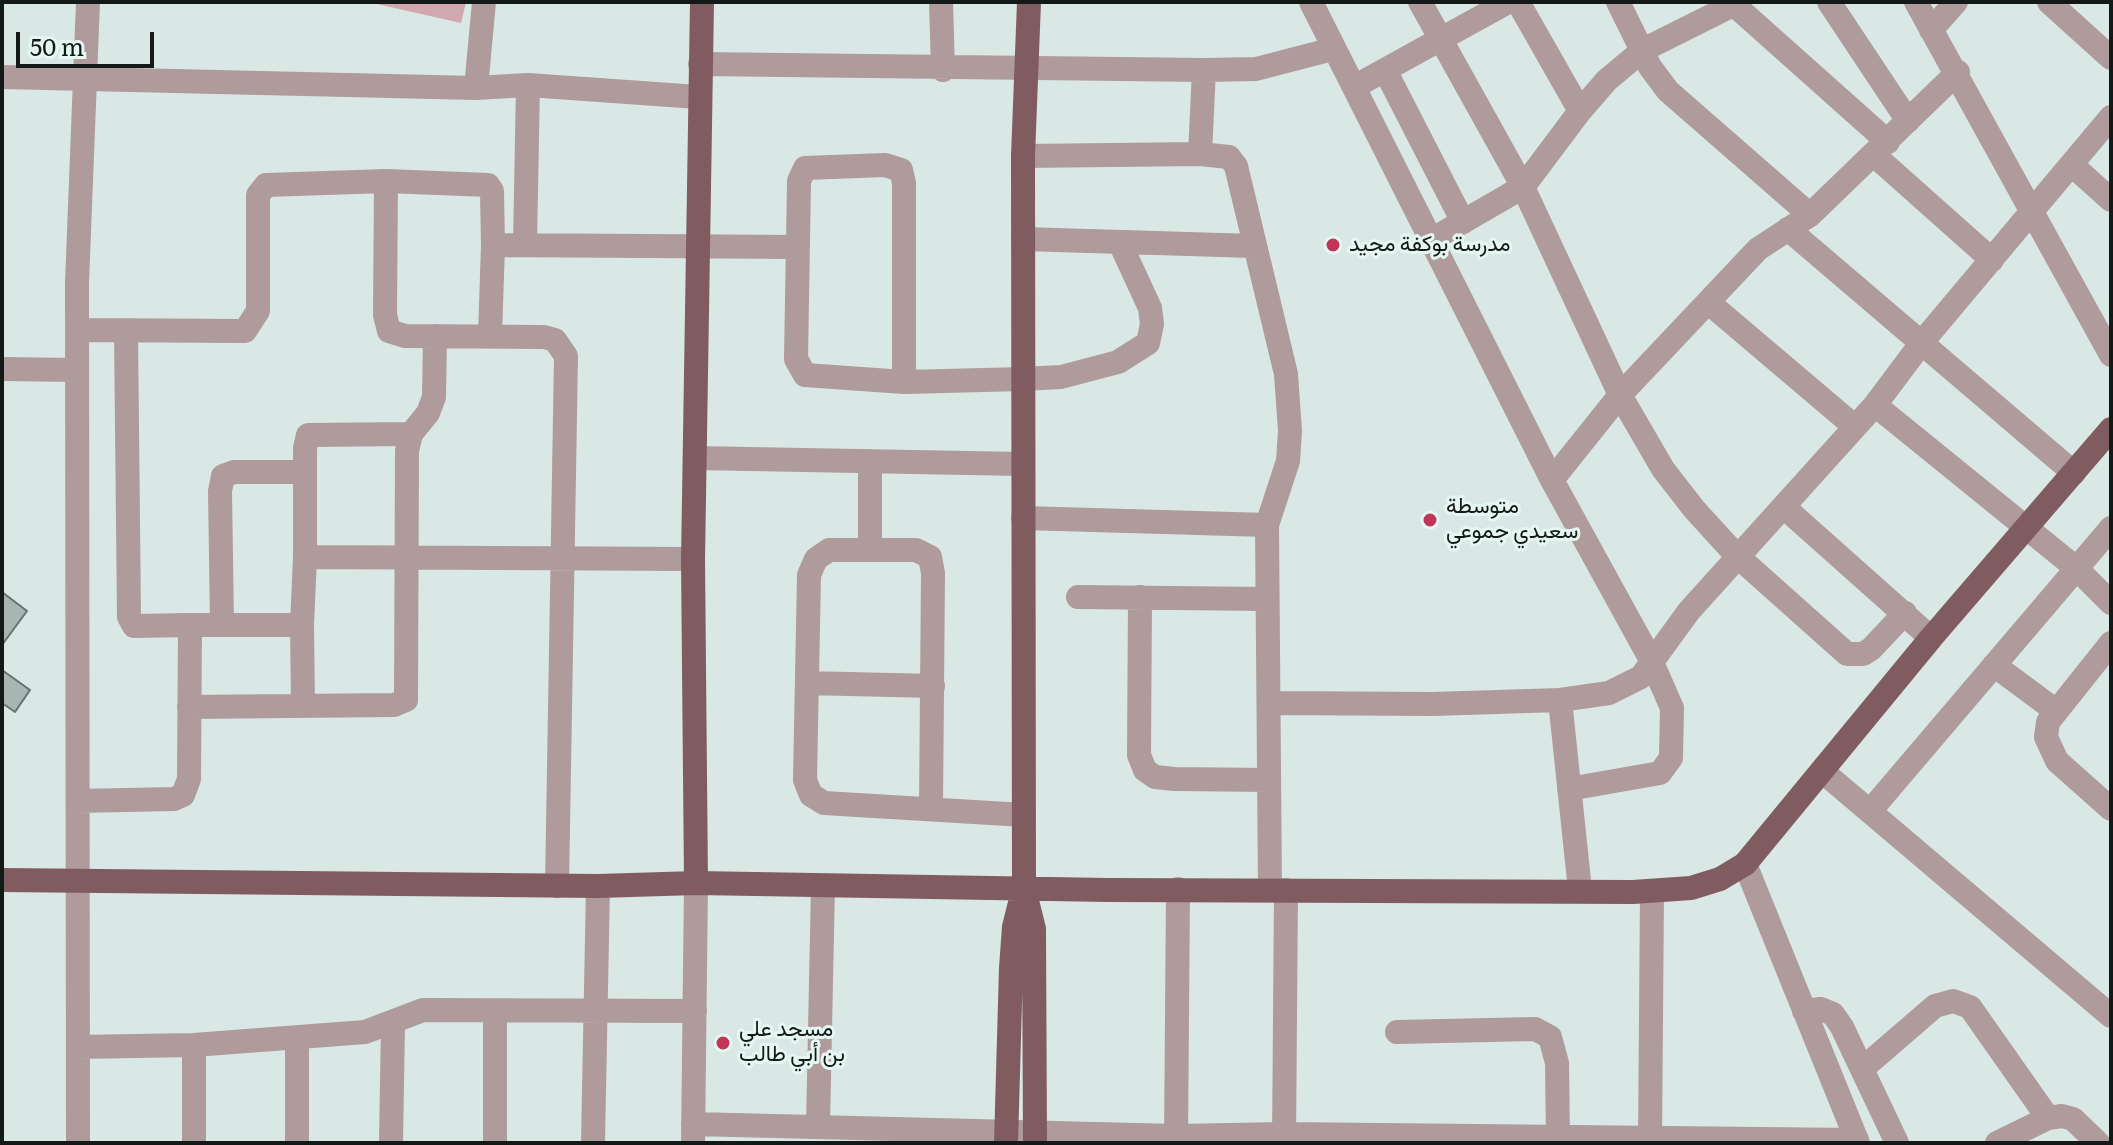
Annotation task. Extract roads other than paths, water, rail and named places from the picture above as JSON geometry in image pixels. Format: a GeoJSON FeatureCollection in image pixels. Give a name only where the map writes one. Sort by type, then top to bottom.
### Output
{"type":"FeatureCollection","features":[{"type":"Feature","properties":{"kind":"main road"},"geometry":{"type":"LineString","coordinates":[[696,883],[693,559],[698,97],[702,2]]}},
{"type":"Feature","properties":{"kind":"main road"},"geometry":{"type":"LineString","coordinates":[[1029,2],[1023,156],[1024,889],[1034,929],[1035,1138]]}},
{"type":"Feature","properties":{"kind":"main road"},"geometry":{"type":"LineString","coordinates":[[2,880],[1652,892],[1691,888],[1720,879],[1745,864],[1931,638],[2111,429]]}},
{"type":"Feature","properties":{"kind":"main road"},"geometry":{"type":"LineString","coordinates":[[1006,1138],[1011,968],[1014,927],[1024,889]]}},
{"type":"Feature","properties":{"kind":"street"},"geometry":{"type":"LineString","coordinates":[[78,1143],[77,370],[83,76],[88,2]]}},
{"type":"Feature","properties":{"kind":"street"},"geometry":{"type":"LineString","coordinates":[[476,88],[484,2]]}},
{"type":"Feature","properties":{"kind":"street"},"geometry":{"type":"LineString","coordinates":[[941,2],[943,70]]}},
{"type":"Feature","properties":{"kind":"street"},"geometry":{"type":"LineString","coordinates":[[1311,2],[1552,480],[1651,660],[1672,708],[1674,733],[1671,758],[1660,773],[1569,789]]}},
{"type":"Feature","properties":{"kind":"street"},"geometry":{"type":"LineString","coordinates":[[1420,2],[1523,187],[1620,395],[1663,469],[1736,555],[1847,654],[1863,654],[1871,649],[1905,613]]}},
{"type":"Feature","properties":{"kind":"street"},"geometry":{"type":"LineString","coordinates":[[1354,87],[1508,2]]}},
{"type":"Feature","properties":{"kind":"street"},"geometry":{"type":"LineString","coordinates":[[1518,2],[1580,111]]}},
{"type":"Feature","properties":{"kind":"street"},"geometry":{"type":"LineString","coordinates":[[1618,2],[1668,91],[1810,215]]}},
{"type":"Feature","properties":{"kind":"street"},"geometry":{"type":"LineString","coordinates":[[1829,2],[1908,121]]}},
{"type":"Feature","properties":{"kind":"street"},"geometry":{"type":"LineString","coordinates":[[1916,2],[1958,72],[2032,214],[2111,355]]}},
{"type":"Feature","properties":{"kind":"street"},"geometry":{"type":"LineString","coordinates":[[1931,30],[1956,2]]}},
{"type":"Feature","properties":{"kind":"street"},"geometry":{"type":"LineString","coordinates":[[2049,2],[2111,58]]}},
{"type":"Feature","properties":{"kind":"street"},"geometry":{"type":"LineString","coordinates":[[1433,239],[1523,187],[1607,80],[1643,50],[1734,3],[1992,260]]}},
{"type":"Feature","properties":{"kind":"street"},"geometry":{"type":"LineString","coordinates":[[700,64],[1028,71],[1256,69],[1333,49]]}},
{"type":"Feature","properties":{"kind":"street"},"geometry":{"type":"LineString","coordinates":[[1200,154],[1204,70]]}},
{"type":"Feature","properties":{"kind":"street"},"geometry":{"type":"LineString","coordinates":[[1385,70],[1463,222]]}},
{"type":"Feature","properties":{"kind":"street"},"geometry":{"type":"LineString","coordinates":[[1552,480],[1620,395],[1758,249],[1810,215],[1958,72]]}},
{"type":"Feature","properties":{"kind":"street"},"geometry":{"type":"LineString","coordinates":[[2,77],[83,76],[476,88],[528,85],[698,97]]}},
{"type":"Feature","properties":{"kind":"street"},"geometry":{"type":"LineString","coordinates":[[525,244],[528,85]]}},
{"type":"Feature","properties":{"kind":"street"},"geometry":{"type":"LineString","coordinates":[[1269,703],[1433,704],[1560,700],[1609,693],[1641,677],[1651,660],[1736,555],[1785,508],[1875,405],[1923,341],[2111,117]]}},
{"type":"Feature","properties":{"kind":"street"},"geometry":{"type":"LineString","coordinates":[[1023,156],[1200,154],[1229,157],[1236,166],[1286,374],[1290,431],[1288,461],[1267,525],[1266,599],[1269,780],[1278,890],[1284,1138]]}},
{"type":"Feature","properties":{"kind":"street"},"geometry":{"type":"LineString","coordinates":[[904,382],[904,183],[901,170],[885,165],[805,168],[799,181],[796,359],[799,370],[818,378],[904,382],[1023,379],[1088,371],[1118,362],[1148,343],[1152,324],[1150,308],[1120,243]]}},
{"type":"Feature","properties":{"kind":"street"},"geometry":{"type":"LineString","coordinates":[[2072,165],[2111,200]]}},
{"type":"Feature","properties":{"kind":"street"},"geometry":{"type":"LineString","coordinates":[[78,330],[245,331],[258,311],[260,189],[275,184],[386,181],[488,185],[492,191],[493,245],[490,336]]}},
{"type":"Feature","properties":{"kind":"street"},"geometry":{"type":"LineString","coordinates":[[386,181],[385,325],[395,334],[544,337],[555,340],[566,356],[560,559],[557,886]]}},
{"type":"Feature","properties":{"kind":"street"},"geometry":{"type":"LineString","coordinates":[[1788,229],[1923,341],[2074,473]]}},
{"type":"Feature","properties":{"kind":"street"},"geometry":{"type":"LineString","coordinates":[[1023,239],[1254,246]]}},
{"type":"Feature","properties":{"kind":"street"},"geometry":{"type":"LineString","coordinates":[[493,245],[798,247]]}},
{"type":"Feature","properties":{"kind":"street"},"geometry":{"type":"LineString","coordinates":[[1709,303],[1854,426]]}},
{"type":"Feature","properties":{"kind":"street"},"geometry":{"type":"LineString","coordinates":[[126,331],[129,617],[134,626],[222,623],[302,625]]}},
{"type":"Feature","properties":{"kind":"street"},"geometry":{"type":"LineString","coordinates":[[189,707],[394,705],[406,700],[409,556],[407,451],[411,434],[428,413],[434,397],[435,336]]}},
{"type":"Feature","properties":{"kind":"street"},"geometry":{"type":"LineString","coordinates":[[2,369],[77,370]]}},
{"type":"Feature","properties":{"kind":"street"},"geometry":{"type":"LineString","coordinates":[[1875,405],[2076,568],[2111,603]]}},
{"type":"Feature","properties":{"kind":"street"},"geometry":{"type":"LineString","coordinates":[[303,706],[305,441],[314,432],[411,434]]}},
{"type":"Feature","properties":{"kind":"street"},"geometry":{"type":"LineString","coordinates":[[695,458],[1022,464]]}},
{"type":"Feature","properties":{"kind":"street"},"geometry":{"type":"LineString","coordinates":[[870,463],[870,549]]}},
{"type":"Feature","properties":{"kind":"street"},"geometry":{"type":"LineString","coordinates":[[222,623],[220,491],[223,476],[234,472],[305,472]]}},
{"type":"Feature","properties":{"kind":"street"},"geometry":{"type":"LineString","coordinates":[[1785,508],[1931,638]]}},
{"type":"Feature","properties":{"kind":"street"},"geometry":{"type":"LineString","coordinates":[[1023,518],[1267,525]]}},
{"type":"Feature","properties":{"kind":"street"},"geometry":{"type":"LineString","coordinates":[[1871,810],[2111,528]]}},
{"type":"Feature","properties":{"kind":"street"},"geometry":{"type":"LineString","coordinates":[[931,807],[933,573],[930,557],[916,550],[829,550],[812,565],[805,780],[811,795],[824,803],[931,807],[1024,815]]}},
{"type":"Feature","properties":{"kind":"street"},"geometry":{"type":"LineString","coordinates":[[305,557],[693,559]]}},
{"type":"Feature","properties":{"kind":"street"},"geometry":{"type":"LineString","coordinates":[[1078,597],[1266,599]]}},
{"type":"Feature","properties":{"kind":"street"},"geometry":{"type":"LineString","coordinates":[[1140,597],[1139,755],[1145,770],[1155,777],[1175,779],[1269,780]]}},
{"type":"Feature","properties":{"kind":"street"},"geometry":{"type":"LineString","coordinates":[[78,801],[174,799],[183,795],[189,779],[190,625]]}},
{"type":"Feature","properties":{"kind":"street"},"geometry":{"type":"LineString","coordinates":[[2111,643],[2048,722],[2046,737],[2051,754],[2111,809]]}},
{"type":"Feature","properties":{"kind":"street"},"geometry":{"type":"LineString","coordinates":[[1994,665],[2056,711]]}},
{"type":"Feature","properties":{"kind":"street"},"geometry":{"type":"LineString","coordinates":[[807,683],[933,686]]}},
{"type":"Feature","properties":{"kind":"street"},"geometry":{"type":"LineString","coordinates":[[1560,700],[1580,890]]}},
{"type":"Feature","properties":{"kind":"street"},"geometry":{"type":"LineString","coordinates":[[1822,771],[2111,1016]]}},
{"type":"Feature","properties":{"kind":"street"},"geometry":{"type":"LineString","coordinates":[[696,883],[693,1134],[825,1131],[1176,1140],[1558,1138],[1650,1142],[1858,1142],[1745,864]]}},
{"type":"Feature","properties":{"kind":"street"},"geometry":{"type":"LineString","coordinates":[[593,1143],[598,886]]}},
{"type":"Feature","properties":{"kind":"street"},"geometry":{"type":"LineString","coordinates":[[823,886],[825,1131]]}},
{"type":"Feature","properties":{"kind":"street"},"geometry":{"type":"LineString","coordinates":[[1176,1140],[1178,889]]}},
{"type":"Feature","properties":{"kind":"street"},"geometry":{"type":"LineString","coordinates":[[1650,1142],[1652,892]]}},
{"type":"Feature","properties":{"kind":"street"},"geometry":{"type":"LineString","coordinates":[[1862,1069],[1935,1006],[1953,1001],[1970,1007],[2048,1118]]}},
{"type":"Feature","properties":{"kind":"street"},"geometry":{"type":"LineString","coordinates":[[1804,1011],[1821,1009],[1833,1014],[1897,1143]]}},
{"type":"Feature","properties":{"kind":"street"},"geometry":{"type":"LineString","coordinates":[[78,1047],[194,1045],[365,1032],[423,1010],[695,1011]]}},
{"type":"Feature","properties":{"kind":"street"},"geometry":{"type":"LineString","coordinates":[[495,1011],[495,1143]]}},
{"type":"Feature","properties":{"kind":"street"},"geometry":{"type":"LineString","coordinates":[[391,1143],[393,1023]]}},
{"type":"Feature","properties":{"kind":"street"},"geometry":{"type":"LineString","coordinates":[[1397,1032],[1535,1029],[1550,1037],[1557,1063],[1558,1138]]}},
{"type":"Feature","properties":{"kind":"street"},"geometry":{"type":"LineString","coordinates":[[297,1038],[297,1143]]}},
{"type":"Feature","properties":{"kind":"street"},"geometry":{"type":"LineString","coordinates":[[194,1045],[194,1143]]}},
{"type":"Feature","properties":{"kind":"street"},"geometry":{"type":"LineString","coordinates":[[1997,1143],[2048,1118],[2062,1116],[2073,1119],[2098,1143]]}},
{"type":"Feature","properties":{"kind":"place","name":"مدرسة بوكفة مجيد"},"geometry":{"type":"Point","coordinates":[1333,245]}},
{"type":"Feature","properties":{"kind":"place","name":"متوسطة سعيدي جموعي"},"geometry":{"type":"Point","coordinates":[1430,520]}},
{"type":"Feature","properties":{"kind":"place","name":"مسجد علي بن أبي طالب"},"geometry":{"type":"Point","coordinates":[723,1043]}}]}
